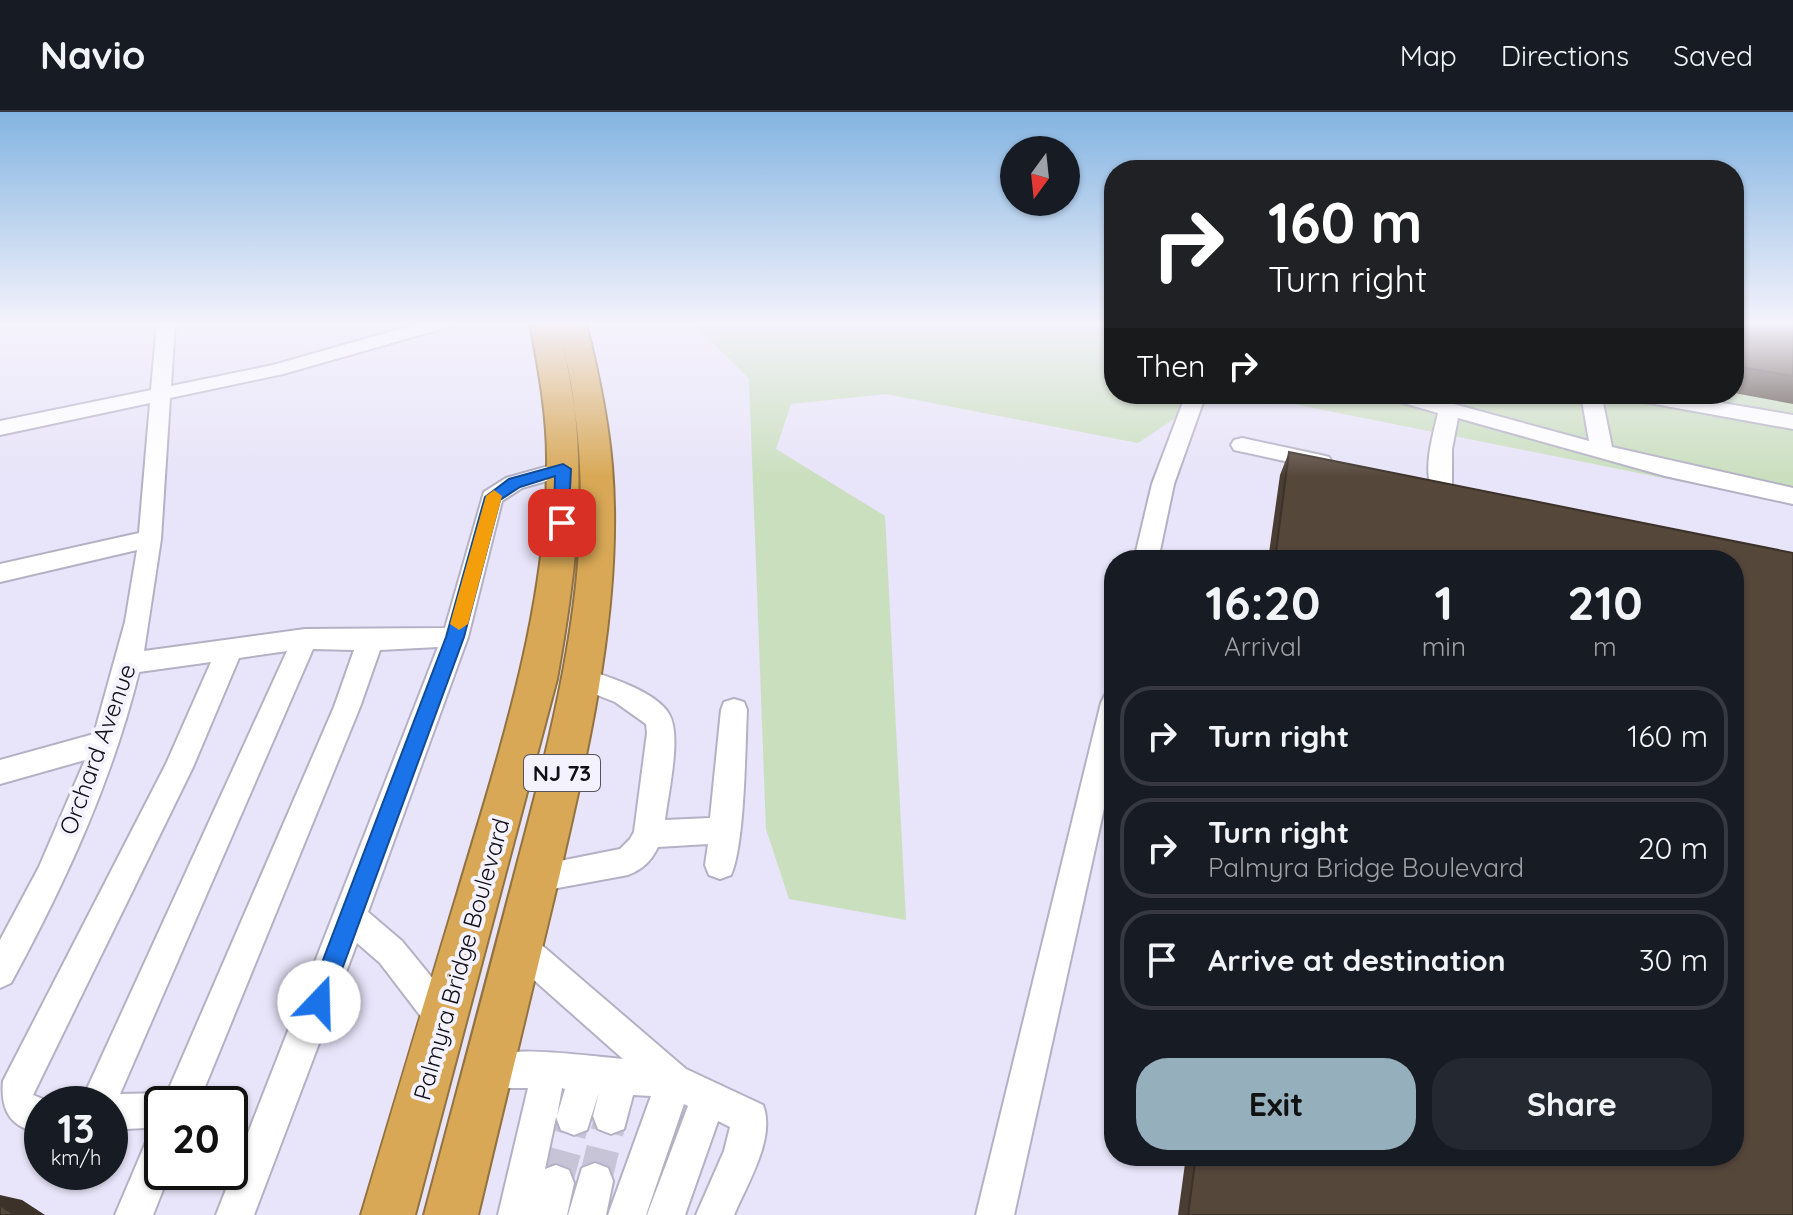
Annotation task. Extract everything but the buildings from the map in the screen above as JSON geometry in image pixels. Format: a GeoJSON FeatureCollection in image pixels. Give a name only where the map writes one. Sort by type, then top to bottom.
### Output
{"type":"FeatureCollection","features":[{"type":"Feature","properties":{"kind":"highway","name":"Palmyra Bridge Boulevard"},"geometry":{"type":"LineString","coordinates":[[388,1215],[505,806],[551,620],[562,539],[563,469],[555,374]]}},
{"type":"Feature","properties":{"kind":"highway","name":"Palmyra Bridge Boulevard"},"geometry":{"type":"LineString","coordinates":[[451,1215],[536,878],[581,678],[596,502],[584,374]]}},
{"type":"Feature","properties":{"kind":"street","name":"Orchard Avenue"},"geometry":{"type":"LineString","coordinates":[[0,972],[60,853],[103,743],[129,663],[145,581],[161,374]]}},
{"type":"Feature","properties":{"kind":"street"},"geometry":{"type":"LineString","coordinates":[[0,428],[252,374]]}},
{"type":"Feature","properties":{"kind":"street"},"geometry":{"type":"LineString","coordinates":[[1148,550],[1163,484],[1192,404]]}},
{"type":"Feature","properties":{"kind":"street"},"geometry":{"type":"LineString","coordinates":[[1430,404],[1665,469],[1793,496]]}},
{"type":"Feature","properties":{"kind":"street"},"geometry":{"type":"LineString","coordinates":[[1593,404],[1602,452]]}},
{"type":"Feature","properties":{"kind":"street"},"geometry":{"type":"LineString","coordinates":[[1690,404],[1793,422]]}},
{"type":"Feature","properties":{"kind":"street"},"geometry":{"type":"LineString","coordinates":[[1449,409],[1433,484],[1469,492]]}},
{"type":"Feature","properties":{"kind":"street"},"geometry":{"type":"LineString","coordinates":[[1242,445],[1349,467]]}},
{"type":"Feature","properties":{"kind":"street"},"geometry":{"type":"LineString","coordinates":[[235,1215],[351,917],[455,637],[492,497],[514,483],[563,469]]}},
{"type":"Feature","properties":{"kind":"street"},"geometry":{"type":"LineString","coordinates":[[0,573],[148,539]]}},
{"type":"Feature","properties":{"kind":"street"},"geometry":{"type":"LineString","coordinates":[[129,663],[305,639],[455,637]]}},
{"type":"Feature","properties":{"kind":"street"},"geometry":{"type":"LineString","coordinates":[[106,1086],[305,639]]}},
{"type":"Feature","properties":{"kind":"street"},"geometry":{"type":"LineString","coordinates":[[188,1086],[347,707],[370,640]]}},
{"type":"Feature","properties":{"kind":"street"},"geometry":{"type":"LineString","coordinates":[[24,1112],[16,1105],[15,1093],[179,767],[230,648]]}},
{"type":"Feature","properties":{"kind":"street"},"geometry":{"type":"LineString","coordinates":[[536,878],[628,861],[641,849],[649,834],[661,733],[658,718],[624,694],[581,678]]}},
{"type":"Feature","properties":{"kind":"street"},"geometry":{"type":"LineString","coordinates":[[720,865],[734,710]]}},
{"type":"Feature","properties":{"kind":"street"},"geometry":{"type":"LineString","coordinates":[[0,772],[103,743]]}},
{"type":"Feature","properties":{"kind":"street"},"geometry":{"type":"LineString","coordinates":[[995,1215],[1104,746]]}},
{"type":"Feature","properties":{"kind":"street"},"geometry":{"type":"LineString","coordinates":[[649,834],[724,830]]}},
{"type":"Feature","properties":{"kind":"street"},"geometry":{"type":"LineString","coordinates":[[351,917],[391,952],[444,1019]]}},
{"type":"Feature","properties":{"kind":"street"},"geometry":{"type":"LineString","coordinates":[[519,946],[674,1081],[750,1118],[742,1153],[715,1215]]}},
{"type":"Feature","properties":{"kind":"street"},"geometry":{"type":"LineString","coordinates":[[487,1071],[549,1070],[674,1081]]}},
{"type":"Feature","properties":{"kind":"street"},"geometry":{"type":"LineString","coordinates":[[517,1215],[549,1070]]}},
{"type":"Feature","properties":{"kind":"street"},"geometry":{"type":"LineString","coordinates":[[603,1075],[611,1116]]}},
{"type":"Feature","properties":{"kind":"street"},"geometry":{"type":"LineString","coordinates":[[574,1117],[603,1075]]}},
{"type":"Feature","properties":{"kind":"street"},"geometry":{"type":"LineString","coordinates":[[627,1215],[674,1081]]}},
{"type":"Feature","properties":{"kind":"street"},"geometry":{"type":"LineString","coordinates":[[666,1215],[709,1098]]}},
{"type":"Feature","properties":{"kind":"street"},"geometry":{"type":"LineString","coordinates":[[134,1215],[144,1190]]}},
{"type":"Feature","properties":{"kind":"green space"},"geometry":{"type":"Polygon","coordinates":[[[744,374],[1104,374],[1104,404],[1196,404],[1138,443],[886,394],[791,404],[776,449],[885,516],[906,920],[789,899],[766,829],[749,379],[744,374]]]}},
{"type":"Feature","properties":{"kind":"green space"},"geometry":{"type":"Polygon","coordinates":[[[1744,374],[1793,374],[1793,504],[1294,404],[1744,404],[1744,374]]]}},
{"type":"Feature","properties":{"kind":"tunnel"},"geometry":{"type":"LineString","coordinates":[[595,1181],[611,1116]]}},
{"type":"Feature","properties":{"kind":"tunnel"},"geometry":{"type":"LineString","coordinates":[[556,1183],[574,1117]]}},
{"type":"Feature","properties":{"kind":"slow traffic"},"geometry":{"type":"LineString","coordinates":[[459,624],[494,496]]}},
{"type":"Feature","properties":{"kind":"route"},"geometry":{"type":"LineString","coordinates":[[319,1002],[455,637],[492,497],[514,483],[563,469],[562,523]]}}]}
